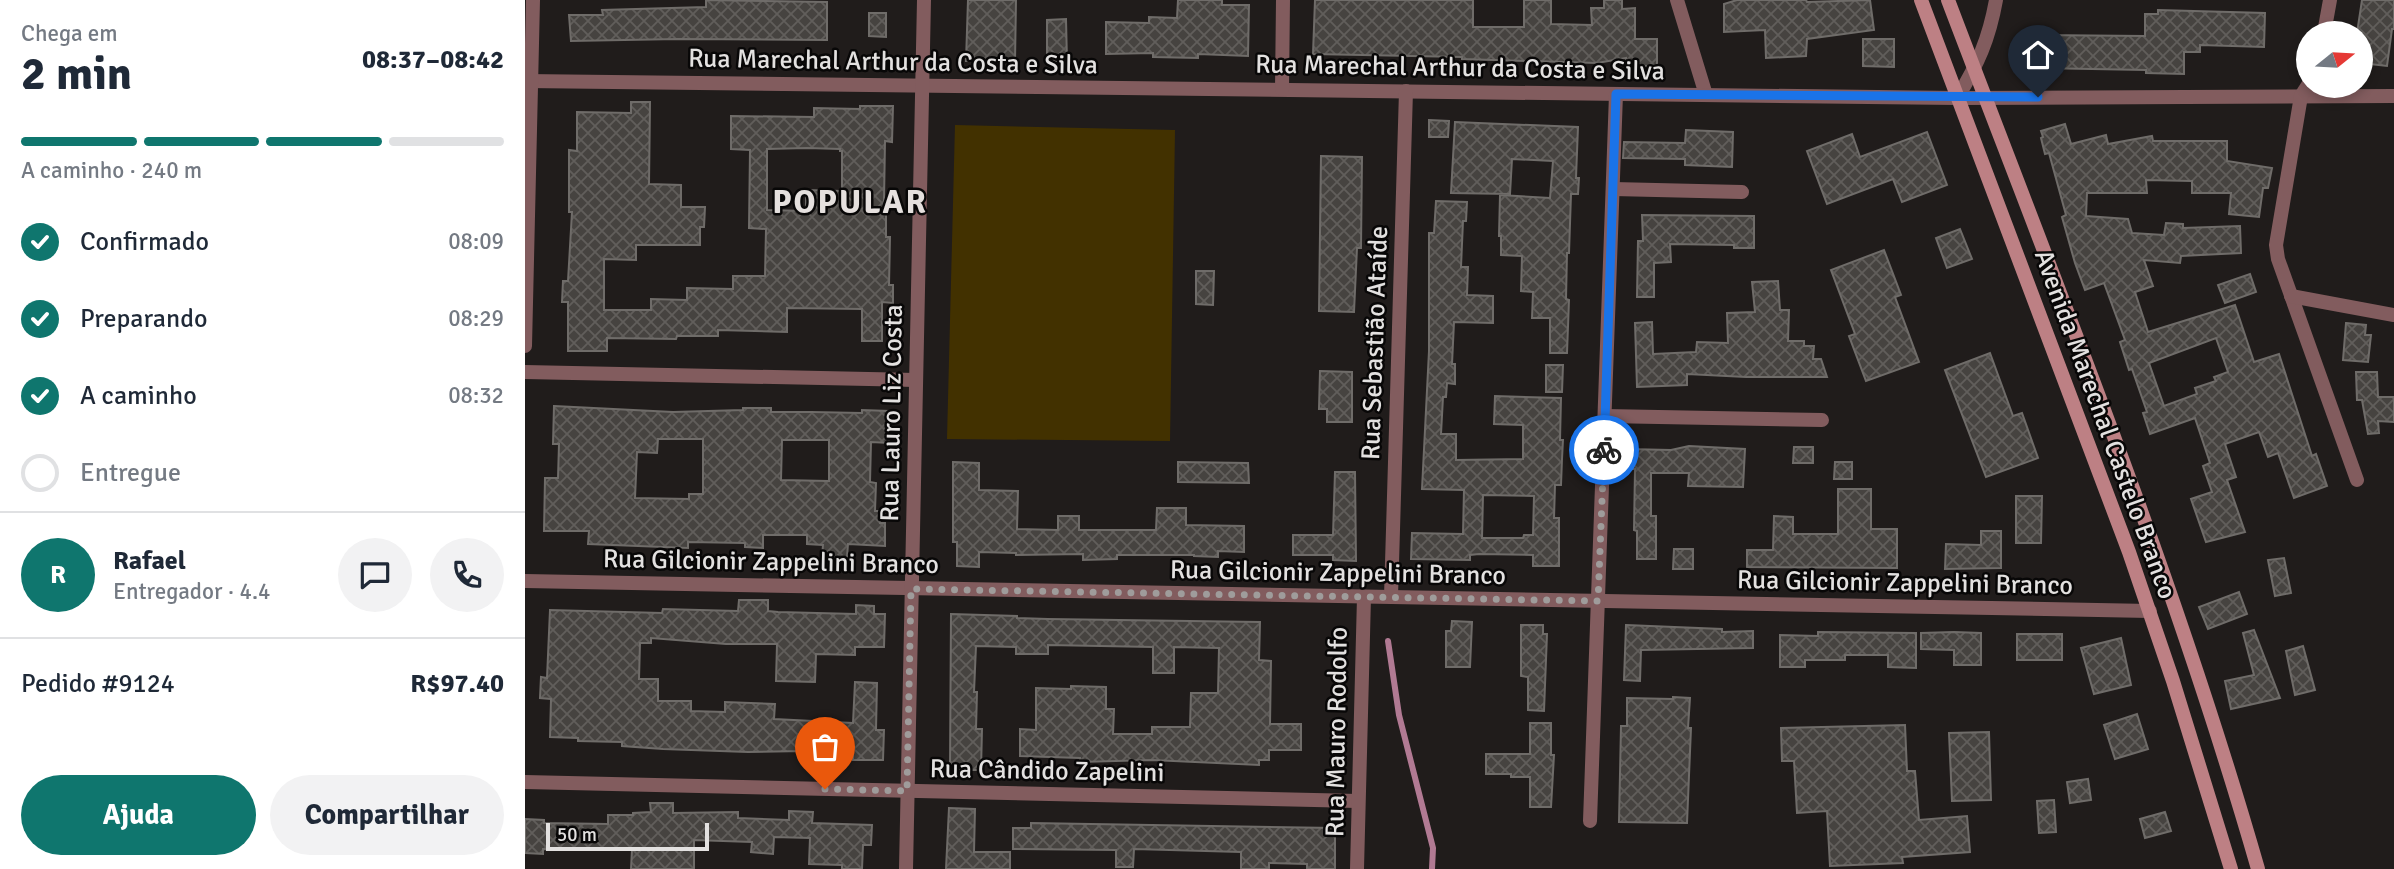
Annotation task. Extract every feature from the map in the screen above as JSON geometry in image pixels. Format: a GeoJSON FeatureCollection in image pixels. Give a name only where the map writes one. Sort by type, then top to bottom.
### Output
{"type":"FeatureCollection","features":[{"type":"Feature","properties":{"kind":"street"},"geometry":{"type":"LineString","coordinates":[[525,346],[528,81],[533,0]]}},
{"type":"Feature","properties":{"kind":"street","name":"Rua Lauro Liz Costa"},"geometry":{"type":"LineString","coordinates":[[906,869],[924,0]]}},
{"type":"Feature","properties":{"kind":"street"},"geometry":{"type":"LineString","coordinates":[[1282,89],[1283,0]]}},
{"type":"Feature","properties":{"kind":"street"},"geometry":{"type":"LineString","coordinates":[[1677,0],[1706,95]]}},
{"type":"Feature","properties":{"kind":"street","name":"Avenida Marechal Castelo Branco"},"geometry":{"type":"LineString","coordinates":[[1921,0],[2125,540],[2173,681],[2231,869]]}},
{"type":"Feature","properties":{"kind":"street","name":"Avenida Marechal Castelo Branco"},"geometry":{"type":"LineString","coordinates":[[1948,0],[2140,506],[2181,623],[2258,869]]}},
{"type":"Feature","properties":{"kind":"street"},"geometry":{"type":"LineString","coordinates":[[1957,98],[1975,70],[1991,28],[1996,0]]}},
{"type":"Feature","properties":{"kind":"street"},"geometry":{"type":"LineString","coordinates":[[2326,21],[2330,0]]}},
{"type":"Feature","properties":{"kind":"street","name":"Rua Marechal Arthur da Costa e Silva"},"geometry":{"type":"LineString","coordinates":[[528,81],[1957,98],[2296,90]]}},
{"type":"Feature","properties":{"kind":"street","name":"Rua Sebastião Ataíde"},"geometry":{"type":"LineString","coordinates":[[1391,597],[1406,91]]}},
{"type":"Feature","properties":{"kind":"street"},"geometry":{"type":"LineString","coordinates":[[1590,821],[1616,94]]}},
{"type":"Feature","properties":{"kind":"street","name":"Rua Marechal Arthur da Costa e Silva"},"geometry":{"type":"LineString","coordinates":[[2373,95],[2394,96]]}},
{"type":"Feature","properties":{"kind":"street"},"geometry":{"type":"LineString","coordinates":[[2303,98],[2276,233],[2278,259],[2357,480]]}},
{"type":"Feature","properties":{"kind":"street"},"geometry":{"type":"LineString","coordinates":[[1613,189],[1742,192]]}},
{"type":"Feature","properties":{"kind":"street"},"geometry":{"type":"LineString","coordinates":[[2291,296],[2394,315]]}},
{"type":"Feature","properties":{"kind":"street"},"geometry":{"type":"LineString","coordinates":[[525,372],[916,380]]}},
{"type":"Feature","properties":{"kind":"street"},"geometry":{"type":"LineString","coordinates":[[1605,416],[1822,420]]}},
{"type":"Feature","properties":{"kind":"street","name":"Rua Gilcionir Zappelini Branco"},"geometry":{"type":"LineString","coordinates":[[525,581],[2150,611]]}},
{"type":"Feature","properties":{"kind":"street","name":"Rua Mauro Rodolfo"},"geometry":{"type":"LineString","coordinates":[[1357,869],[1364,597]]}},
{"type":"Feature","properties":{"kind":"street"},"geometry":{"type":"LineString","coordinates":[[2150,611],[2181,623]]}},
{"type":"Feature","properties":{"kind":"street","name":"Rua Cândido Zapelini"},"geometry":{"type":"LineString","coordinates":[[525,782],[1358,802]]}},
{"type":"Feature","properties":{"kind":"shaded area"},"geometry":{"type":"Polygon","coordinates":[[[955,125],[1175,130],[1170,441],[947,439],[955,125]]]}},
{"type":"Feature","properties":{"kind":"building"},"geometry":{"type":"Polygon","coordinates":[[[706,0],[827,2],[827,40],[571,41],[569,15],[603,15],[602,10],[706,7],[706,0]]]}},
{"type":"Feature","properties":{"kind":"building"},"geometry":{"type":"Polygon","coordinates":[[[968,0],[1016,0],[1015,62],[966,61],[968,0]]]}},
{"type":"Feature","properties":{"kind":"building"},"geometry":{"type":"Polygon","coordinates":[[[1178,0],[1222,0],[1222,5],[1249,5],[1248,56],[1198,54],[1198,58],[1153,57],[1153,53],[1106,54],[1106,22],[1149,23],[1149,17],[1177,18],[1178,0]]]}},
{"type":"Feature","properties":{"kind":"building"},"geometry":{"type":"Polygon","coordinates":[[[1315,0],[1473,0],[1473,27],[1524,27],[1524,0],[1551,0],[1551,24],[1592,25],[1591,8],[1604,8],[1604,0],[1622,0],[1622,9],[1635,8],[1635,39],[1657,39],[1657,66],[1626,66],[1626,58],[1597,63],[1313,54],[1315,0]]]}},
{"type":"Feature","properties":{"kind":"building"},"geometry":{"type":"Polygon","coordinates":[[[1737,0],[1870,0],[1874,30],[1807,39],[1806,56],[1766,58],[1765,30],[1724,32],[1724,4],[1737,0]]]}},
{"type":"Feature","properties":{"kind":"building"},"geometry":{"type":"Polygon","coordinates":[[[2362,0],[2394,0],[2394,29],[2387,66],[2373,64],[2373,21],[2359,21],[2362,0]]]}},
{"type":"Feature","properties":{"kind":"building"},"geometry":{"type":"Polygon","coordinates":[[[2158,10],[2265,13],[2264,47],[2200,45],[2200,52],[2184,52],[2184,74],[2146,73],[2146,70],[2038,68],[2038,35],[2145,36],[2145,14],[2158,14],[2158,10]]]}},
{"type":"Feature","properties":{"kind":"building"},"geometry":{"type":"Polygon","coordinates":[[[869,13],[886,13],[886,37],[869,36],[869,13]]]}},
{"type":"Feature","properties":{"kind":"building"},"geometry":{"type":"Polygon","coordinates":[[[1066,19],[1067,61],[1047,61],[1047,20],[1066,19]]]}},
{"type":"Feature","properties":{"kind":"building"},"geometry":{"type":"Polygon","coordinates":[[[1863,39],[1894,39],[1894,67],[1863,66],[1863,39]]]}},
{"type":"Feature","properties":{"kind":"building"},"geometry":{"type":"Polygon","coordinates":[[[631,102],[650,102],[649,184],[681,185],[681,207],[705,207],[704,227],[700,227],[700,245],[636,245],[636,260],[604,259],[604,310],[651,310],[651,299],[687,300],[687,288],[733,289],[733,276],[765,276],[766,229],[749,228],[750,150],[731,149],[731,116],[814,117],[814,108],[860,109],[860,106],[893,106],[892,142],[885,141],[884,201],[886,237],[890,237],[889,285],[893,285],[893,303],[882,302],[882,341],[862,341],[862,309],[787,308],[787,332],[718,330],[718,336],[677,336],[676,339],[607,338],[607,351],[568,351],[568,302],[562,302],[563,281],[568,281],[572,212],[569,212],[569,150],[577,151],[577,112],[631,113],[631,102]],[[767,149],[767,210],[806,211],[806,190],[842,191],[840,149],[767,149]]]}},
{"type":"Feature","properties":{"kind":"building"},"geometry":{"type":"Polygon","coordinates":[[[1429,120],[1449,121],[1448,137],[1429,137],[1429,120]]]}},
{"type":"Feature","properties":{"kind":"building"},"geometry":{"type":"Polygon","coordinates":[[[1455,122],[1578,127],[1578,194],[1571,194],[1567,253],[1567,353],[1550,353],[1550,318],[1532,318],[1533,292],[1521,291],[1522,256],[1501,255],[1499,236],[1500,195],[1550,198],[1553,161],[1512,159],[1510,194],[1451,193],[1455,122]]]}},
{"type":"Feature","properties":{"kind":"building"},"geometry":{"type":"Polygon","coordinates":[[[2065,124],[2071,144],[2106,135],[2108,144],[2152,136],[2153,141],[2227,141],[2227,161],[2272,168],[2268,188],[2263,188],[2259,217],[2229,214],[2231,193],[2192,193],[2192,181],[2146,180],[2147,193],[2087,193],[2086,216],[2128,219],[2132,233],[2164,235],[2166,223],[2183,224],[2183,228],[2240,226],[2241,253],[2181,256],[2180,263],[2144,260],[2153,286],[2135,292],[2148,332],[2235,305],[2254,362],[2279,354],[2312,456],[2316,454],[2327,486],[2294,498],[2278,453],[2268,457],[2259,432],[2225,444],[2236,477],[2227,480],[2245,532],[2206,542],[2191,499],[2212,492],[2203,466],[2210,463],[2195,418],[2150,434],[2143,413],[2147,412],[2132,369],[2129,370],[2120,342],[2125,340],[2104,283],[2085,290],[2075,263],[2062,217],[2066,215],[2049,153],[2045,154],[2041,131],[2065,124]],[[2216,338],[2149,363],[2164,406],[2197,394],[2195,388],[2216,381],[2214,377],[2228,372],[2216,338]]]}},
{"type":"Feature","properties":{"kind":"building"},"geometry":{"type":"Polygon","coordinates":[[[1686,130],[1733,132],[1732,167],[1685,165],[1685,159],[1623,158],[1624,142],[1685,143],[1686,130]]]}},
{"type":"Feature","properties":{"kind":"building"},"geometry":{"type":"Polygon","coordinates":[[[1927,132],[1947,185],[1902,202],[1893,179],[1827,204],[1807,151],[1852,134],[1860,157],[1927,132]]]}},
{"type":"Feature","properties":{"kind":"building"},"geometry":{"type":"Polygon","coordinates":[[[1321,156],[1362,157],[1361,248],[1357,248],[1354,312],[1319,311],[1321,156]]]}},
{"type":"Feature","properties":{"kind":"building"},"geometry":{"type":"Polygon","coordinates":[[[1436,201],[1467,202],[1466,221],[1463,221],[1461,267],[1468,267],[1467,295],[1493,296],[1493,323],[1454,322],[1452,364],[1455,364],[1455,384],[1447,383],[1446,397],[1443,397],[1441,434],[1456,434],[1456,460],[1523,459],[1523,425],[1494,424],[1495,396],[1561,398],[1561,485],[1555,485],[1554,518],[1559,518],[1559,566],[1533,566],[1533,555],[1479,554],[1470,555],[1470,560],[1411,559],[1412,533],[1463,534],[1464,490],[1422,489],[1429,351],[1429,233],[1434,233],[1436,201]],[[1483,495],[1482,538],[1523,538],[1524,535],[1533,535],[1534,496],[1483,495]]]}},
{"type":"Feature","properties":{"kind":"building"},"geometry":{"type":"Polygon","coordinates":[[[1642,215],[1754,216],[1754,248],[1670,244],[1671,262],[1654,263],[1654,297],[1637,297],[1638,241],[1643,241],[1642,215]]]}},
{"type":"Feature","properties":{"kind":"building"},"geometry":{"type":"Polygon","coordinates":[[[1960,229],[1972,259],[1947,268],[1936,238],[1960,229]]]}},
{"type":"Feature","properties":{"kind":"building"},"geometry":{"type":"Polygon","coordinates":[[[1884,250],[1901,295],[1895,297],[1919,362],[1866,381],[1849,336],[1855,334],[1831,270],[1884,250]]]}},
{"type":"Feature","properties":{"kind":"building"},"geometry":{"type":"Polygon","coordinates":[[[1196,271],[1214,271],[1213,305],[1196,304],[1196,271]]]}},
{"type":"Feature","properties":{"kind":"building"},"geometry":{"type":"Polygon","coordinates":[[[2250,274],[2256,292],[2225,303],[2218,285],[2250,274]]]}},
{"type":"Feature","properties":{"kind":"building"},"geometry":{"type":"Polygon","coordinates":[[[1778,281],[1780,310],[1789,310],[1788,341],[1804,341],[1804,346],[1814,346],[1813,359],[1821,359],[1827,377],[1687,374],[1687,385],[1637,387],[1635,323],[1652,322],[1653,354],[1696,352],[1697,342],[1728,343],[1727,313],[1755,312],[1752,282],[1778,281]]]}},
{"type":"Feature","properties":{"kind":"building"},"geometry":{"type":"Polygon","coordinates":[[[2346,323],[2366,325],[2365,335],[2371,335],[2368,362],[2343,360],[2346,323]]]}},
{"type":"Feature","properties":{"kind":"building"},"geometry":{"type":"Polygon","coordinates":[[[1990,353],[2013,416],[2022,413],[2038,458],[1986,477],[1945,370],[1990,353]]]}},
{"type":"Feature","properties":{"kind":"building"},"geometry":{"type":"Polygon","coordinates":[[[1546,365],[1563,365],[1562,392],[1546,392],[1546,365]]]}},
{"type":"Feature","properties":{"kind":"building"},"geometry":{"type":"Polygon","coordinates":[[[1320,371],[1352,372],[1352,422],[1327,422],[1327,409],[1319,409],[1320,371]]]}},
{"type":"Feature","properties":{"kind":"building"},"geometry":{"type":"Polygon","coordinates":[[[2356,372],[2377,372],[2378,397],[2394,397],[2394,422],[2378,421],[2379,433],[2368,434],[2362,400],[2357,400],[2356,372]]]}},
{"type":"Feature","properties":{"kind":"building"},"geometry":{"type":"Polygon","coordinates":[[[554,406],[673,412],[743,408],[771,408],[771,412],[889,411],[889,443],[871,442],[870,482],[876,483],[875,511],[880,511],[880,523],[885,523],[885,546],[848,544],[847,557],[822,557],[823,545],[807,544],[807,535],[763,535],[763,548],[745,547],[745,543],[688,542],[688,548],[588,544],[589,531],[544,531],[545,478],[558,478],[559,444],[553,444],[554,406]],[[658,439],[657,453],[637,452],[635,498],[689,499],[689,494],[703,494],[703,439],[658,439]],[[782,440],[781,480],[829,481],[829,440],[782,440]]]}},
{"type":"Feature","properties":{"kind":"building"},"geometry":{"type":"Polygon","coordinates":[[[1689,446],[1745,449],[1743,487],[1688,486],[1689,473],[1651,473],[1651,516],[1656,516],[1656,559],[1637,559],[1637,531],[1634,530],[1635,469],[1627,469],[1627,449],[1671,450],[1689,446]]]}},
{"type":"Feature","properties":{"kind":"building"},"geometry":{"type":"Polygon","coordinates":[[[1794,447],[1813,447],[1813,463],[1793,463],[1794,447]]]}},
{"type":"Feature","properties":{"kind":"building"},"geometry":{"type":"Polygon","coordinates":[[[953,462],[979,463],[979,490],[1018,491],[1017,529],[1058,530],[1058,516],[1079,516],[1079,530],[1156,530],[1157,508],[1186,508],[1186,525],[1244,526],[1244,552],[1218,551],[1218,557],[1117,555],[1117,559],[1083,560],[1083,554],[1016,555],[979,552],[979,567],[957,566],[957,542],[953,542],[953,462]]]}},
{"type":"Feature","properties":{"kind":"building"},"geometry":{"type":"Polygon","coordinates":[[[1178,462],[1248,463],[1249,483],[1178,482],[1178,462]]]}},
{"type":"Feature","properties":{"kind":"building"},"geometry":{"type":"Polygon","coordinates":[[[1835,462],[1852,462],[1852,479],[1834,479],[1835,462]]]}},
{"type":"Feature","properties":{"kind":"building"},"geometry":{"type":"Polygon","coordinates":[[[1335,472],[1355,472],[1356,561],[1333,560],[1333,555],[1293,555],[1293,535],[1333,535],[1335,472]]]}},
{"type":"Feature","properties":{"kind":"building"},"geometry":{"type":"Polygon","coordinates":[[[1838,489],[1871,489],[1871,529],[1897,529],[1897,568],[1747,567],[1747,550],[1773,550],[1774,516],[1793,517],[1793,534],[1838,534],[1838,489]]]}},
{"type":"Feature","properties":{"kind":"building"},"geometry":{"type":"Polygon","coordinates":[[[2016,496],[2042,496],[2041,543],[2016,543],[2016,496]]]}},
{"type":"Feature","properties":{"kind":"building"},"geometry":{"type":"Polygon","coordinates":[[[1981,531],[2001,531],[2001,568],[1945,569],[1946,544],[1981,545],[1981,531]]]}},
{"type":"Feature","properties":{"kind":"building"},"geometry":{"type":"Polygon","coordinates":[[[1674,549],[1693,549],[1693,569],[1673,569],[1674,549]]]}},
{"type":"Feature","properties":{"kind":"building"},"geometry":{"type":"Polygon","coordinates":[[[2284,558],[2291,593],[2275,596],[2268,560],[2284,558]]]}},
{"type":"Feature","properties":{"kind":"building"},"geometry":{"type":"Polygon","coordinates":[[[2239,592],[2247,614],[2208,629],[2199,607],[2239,592]]]}},
{"type":"Feature","properties":{"kind":"building"},"geometry":{"type":"Polygon","coordinates":[[[739,600],[768,600],[768,611],[778,612],[856,614],[856,605],[874,606],[874,614],[885,614],[884,647],[855,647],[855,655],[816,654],[815,682],[776,681],[777,644],[726,644],[651,638],[651,643],[640,643],[639,679],[658,679],[658,701],[691,701],[691,711],[725,712],[725,702],[775,704],[774,719],[853,723],[855,682],[877,683],[876,730],[884,730],[883,760],[853,760],[853,754],[803,751],[663,749],[622,746],[622,742],[550,737],[551,699],[540,698],[541,677],[547,678],[550,610],[662,613],[663,609],[738,611],[739,600]]]}},
{"type":"Feature","properties":{"kind":"building"},"geometry":{"type":"Polygon","coordinates":[[[951,614],[1048,619],[1260,622],[1259,660],[1271,661],[1270,724],[1301,724],[1301,750],[1269,750],[1269,760],[1259,760],[1259,765],[1152,760],[1080,762],[1080,758],[1020,756],[1020,729],[1036,730],[1036,688],[1106,687],[1106,709],[1114,709],[1113,734],[1152,734],[1152,727],[1190,727],[1191,693],[1218,693],[1219,648],[1174,647],[1174,673],[1153,673],[1153,647],[1048,645],[1048,654],[1016,654],[1016,647],[976,646],[974,692],[977,692],[976,729],[982,729],[981,770],[950,770],[951,614]]]}},
{"type":"Feature","properties":{"kind":"building"},"geometry":{"type":"Polygon","coordinates":[[[1452,621],[1472,622],[1470,667],[1446,667],[1446,631],[1451,631],[1452,621]]]}},
{"type":"Feature","properties":{"kind":"building"},"geometry":{"type":"Polygon","coordinates":[[[1521,625],[1543,625],[1543,634],[1547,634],[1544,711],[1528,710],[1528,677],[1521,676],[1521,625]]]}},
{"type":"Feature","properties":{"kind":"building"},"geometry":{"type":"Polygon","coordinates":[[[1626,625],[1722,629],[1722,632],[1753,631],[1753,648],[1641,650],[1640,681],[1624,680],[1626,625]]]}},
{"type":"Feature","properties":{"kind":"building"},"geometry":{"type":"Polygon","coordinates":[[[2254,630],[2280,698],[2231,709],[2225,681],[2254,675],[2243,633],[2254,630]]]}},
{"type":"Feature","properties":{"kind":"building"},"geometry":{"type":"Polygon","coordinates":[[[1818,632],[1916,633],[1916,668],[1888,667],[1888,655],[1845,655],[1845,660],[1805,660],[1805,667],[1780,667],[1780,635],[1818,636],[1818,632]]]}},
{"type":"Feature","properties":{"kind":"building"},"geometry":{"type":"Polygon","coordinates":[[[1921,633],[1981,633],[1981,665],[1954,665],[1954,650],[1921,649],[1921,633]]]}},
{"type":"Feature","properties":{"kind":"building"},"geometry":{"type":"Polygon","coordinates":[[[2017,634],[2062,634],[2062,660],[2017,660],[2017,634]]]}},
{"type":"Feature","properties":{"kind":"building"},"geometry":{"type":"Polygon","coordinates":[[[2121,638],[2131,685],[2094,694],[2081,648],[2121,638]]]}},
{"type":"Feature","properties":{"kind":"building"},"geometry":{"type":"Polygon","coordinates":[[[2303,646],[2315,690],[2295,695],[2286,651],[2303,646]]]}},
{"type":"Feature","properties":{"kind":"building"},"geometry":{"type":"Polygon","coordinates":[[[1627,698],[1690,698],[1687,823],[1619,822],[1621,726],[1627,726],[1627,698]]]}},
{"type":"Feature","properties":{"kind":"building"},"geometry":{"type":"Polygon","coordinates":[[[2137,714],[2148,749],[2115,759],[2104,725],[2137,714]]]}},
{"type":"Feature","properties":{"kind":"building"},"geometry":{"type":"Polygon","coordinates":[[[1530,723],[1551,723],[1551,755],[1554,755],[1551,807],[1530,807],[1530,777],[1486,774],[1486,754],[1530,754],[1530,723]]]}},
{"type":"Feature","properties":{"kind":"building"},"geometry":{"type":"Polygon","coordinates":[[[1905,725],[1907,771],[1915,771],[1919,820],[1967,816],[1970,852],[1902,857],[1903,863],[1830,866],[1827,811],[1797,813],[1794,761],[1782,761],[1781,728],[1905,725]]]}},
{"type":"Feature","properties":{"kind":"building"},"geometry":{"type":"Polygon","coordinates":[[[1989,732],[1991,800],[1952,801],[1949,733],[1989,732]]]}},
{"type":"Feature","properties":{"kind":"building"},"geometry":{"type":"Polygon","coordinates":[[[2088,779],[2091,800],[2070,803],[2067,782],[2088,779]]]}},
{"type":"Feature","properties":{"kind":"building"},"geometry":{"type":"Polygon","coordinates":[[[2054,800],[2056,832],[2039,833],[2037,801],[2054,800]]]}},
{"type":"Feature","properties":{"kind":"building"},"geometry":{"type":"Polygon","coordinates":[[[650,803],[673,803],[673,813],[738,812],[738,818],[789,820],[789,811],[813,812],[812,823],[872,825],[871,845],[863,845],[862,869],[842,869],[842,865],[809,864],[810,838],[774,837],[773,854],[751,852],[752,842],[694,840],[694,869],[631,869],[632,850],[543,849],[543,854],[525,853],[525,819],[544,820],[544,823],[608,824],[608,815],[651,812],[650,803]]]}},
{"type":"Feature","properties":{"kind":"building"},"geometry":{"type":"Polygon","coordinates":[[[949,808],[975,809],[974,852],[1010,852],[1010,869],[946,869],[949,808]]]}},
{"type":"Feature","properties":{"kind":"building"},"geometry":{"type":"Polygon","coordinates":[[[2165,812],[2171,831],[2145,838],[2140,819],[2165,812]]]}},
{"type":"Feature","properties":{"kind":"building"},"geometry":{"type":"Polygon","coordinates":[[[1031,823],[1335,828],[1335,869],[1307,869],[1307,864],[1269,863],[1269,869],[1241,869],[1241,852],[1134,849],[1133,867],[1116,867],[1116,850],[1013,849],[1013,828],[1031,828],[1031,823]]]}},
{"type":"Feature","properties":{"kind":"waterway"},"geometry":{"type":"LineString","coordinates":[[1388,641],[1399,715],[1433,848],[1432,869]]}},
{"type":"Feature","properties":{"kind":"way so far"},"geometry":{"type":"LineString","coordinates":[[825,789],[907,791],[911,589],[1598,601],[1604,450]]}},
{"type":"Feature","properties":{"kind":"district","name":"POPULAR"},"geometry":{"type":"Point","coordinates":[850,201]}},
{"type":"Feature","properties":{"kind":"route"},"geometry":{"type":"LineString","coordinates":[[1604,450],[1616,94],[2038,97]]}}]}
